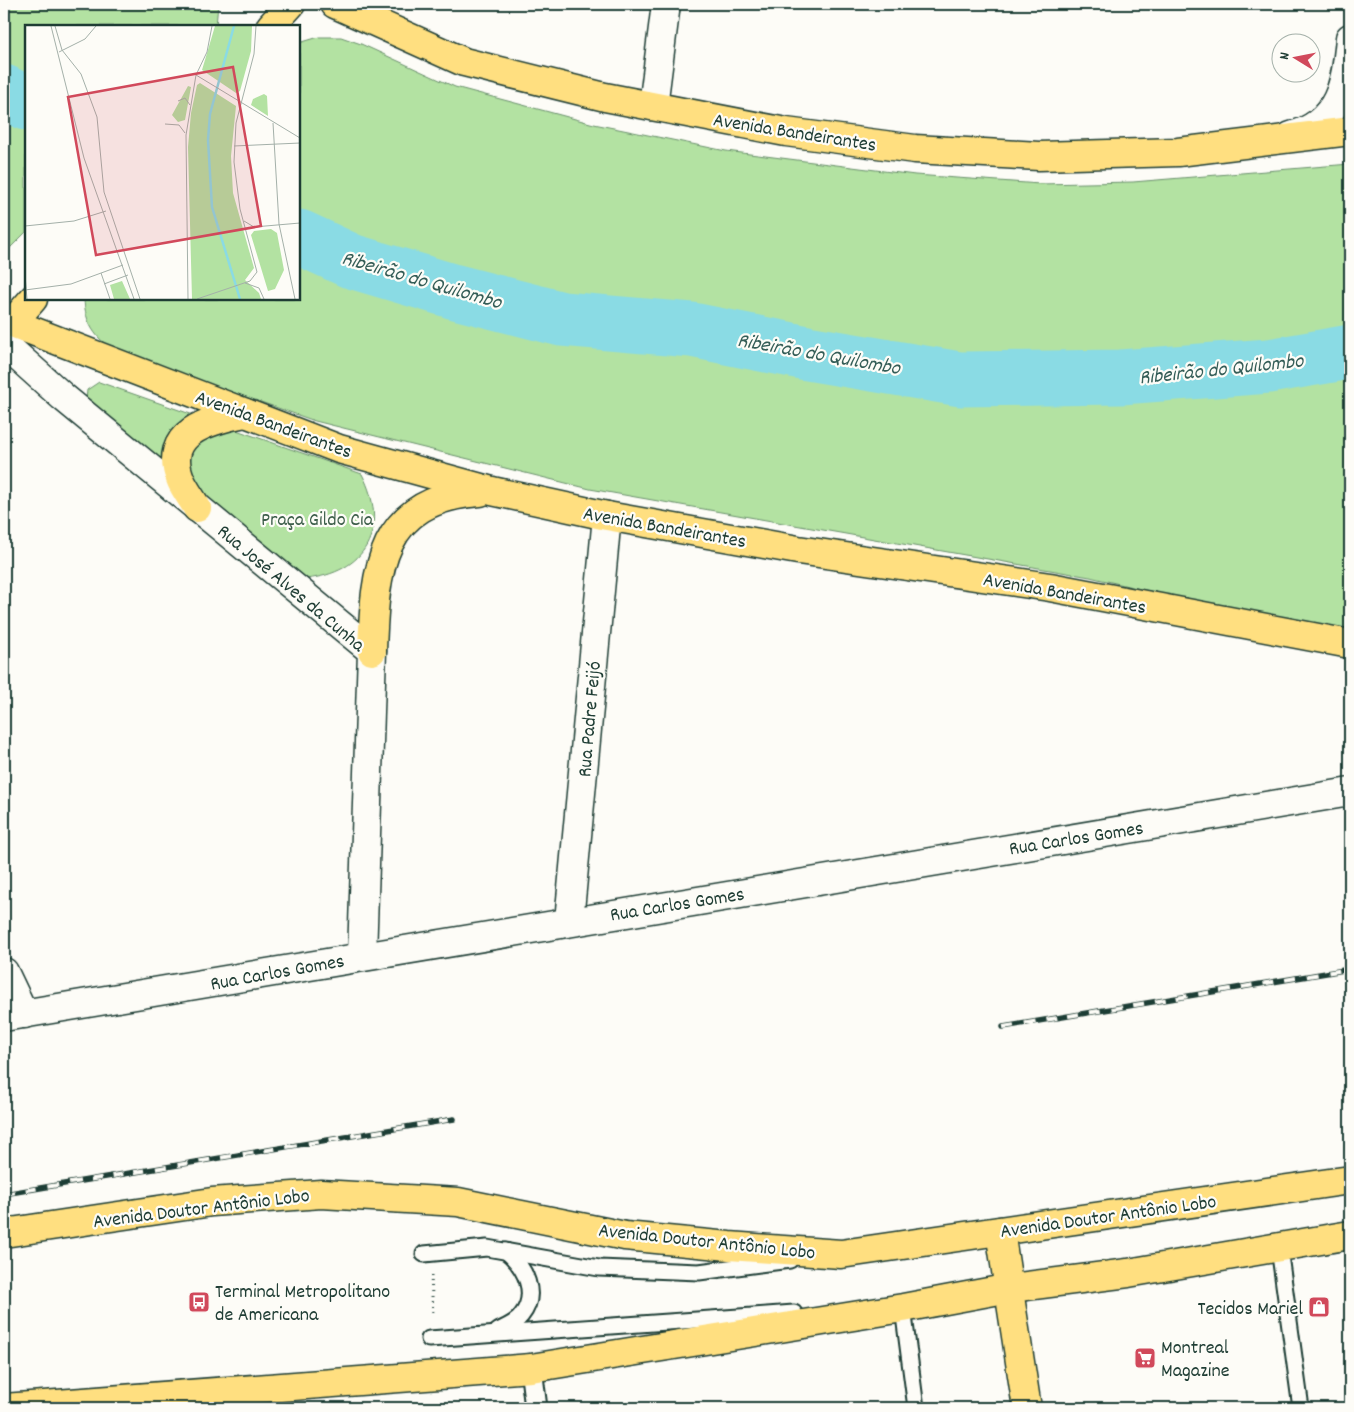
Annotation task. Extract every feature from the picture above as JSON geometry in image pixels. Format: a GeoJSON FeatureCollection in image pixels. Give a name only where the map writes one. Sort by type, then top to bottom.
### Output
{"type":"FeatureCollection","features":[{"type":"Feature","properties":{"kind":"main road"},"geometry":{"type":"LineString","coordinates":[[272,25],[291,4]]}},
{"type":"Feature","properties":{"kind":"main road","name":"Avenida Bandeirantes"},"geometry":{"type":"LineString","coordinates":[[335,4],[368,13],[464,62],[653,106],[786,132],[915,149],[1039,156],[1178,152],[1350,131]]}},
{"type":"Feature","properties":{"kind":"main road"},"geometry":{"type":"LineString","coordinates":[[6,329],[31,300]]}},
{"type":"Feature","properties":{"kind":"main road","name":"Avenida Bandeirantes"},"geometry":{"type":"LineString","coordinates":[[6,329],[245,413],[339,449],[492,491],[606,516],[798,550],[1050,587],[1350,644]]}},
{"type":"Feature","properties":{"kind":"main road"},"geometry":{"type":"LineString","coordinates":[[197,508],[181,480],[178,470],[181,444],[192,429],[199,425],[218,418],[245,413]]}},
{"type":"Feature","properties":{"kind":"main road"},"geometry":{"type":"LineString","coordinates":[[372,652],[373,603],[378,573],[386,548],[399,527],[418,510],[437,500],[462,494],[492,491]]}},
{"type":"Feature","properties":{"kind":"main road","name":"Avenida Doutor Antônio Lobo"},"geometry":{"type":"LineString","coordinates":[[4,1233],[212,1202],[321,1194],[458,1202],[625,1236],[841,1254],[1350,1180]]}},
{"type":"Feature","properties":{"kind":"main road"},"geometry":{"type":"LineString","coordinates":[[1000,1231],[1027,1408]]}},
{"type":"Feature","properties":{"kind":"main road"},"geometry":{"type":"LineString","coordinates":[[4,1408],[88,1405],[531,1368],[1010,1288],[1128,1273],[1350,1235]]}},
{"type":"Feature","properties":{"kind":"street"},"geometry":{"type":"LineString","coordinates":[[653,106],[666,4]]}},
{"type":"Feature","properties":{"kind":"street","name":"Avenida Bandeirantes"},"geometry":{"type":"LineString","coordinates":[[1272,142],[1303,133],[1316,127],[1327,117],[1341,90],[1350,60]]}},
{"type":"Feature","properties":{"kind":"street","name":"Rua José Alves da Cunha"},"geometry":{"type":"LineString","coordinates":[[6,329],[62,397],[372,652],[362,956]]}},
{"type":"Feature","properties":{"kind":"street","name":"Rua Padre Feijó"},"geometry":{"type":"LineString","coordinates":[[569,921],[606,516]]}},
{"type":"Feature","properties":{"kind":"street","name":"Rua Carlos Gomes"},"geometry":{"type":"LineString","coordinates":[[14,1016],[569,921],[1350,792]]}},
{"type":"Feature","properties":{"kind":"street"},"geometry":{"type":"LineString","coordinates":[[4,972],[14,1016]]}},
{"type":"Feature","properties":{"kind":"street"},"geometry":{"type":"LineString","coordinates":[[531,1368],[536,1408]]}},
{"type":"Feature","properties":{"kind":"lane"},"geometry":{"type":"LineString","coordinates":[[427,1254],[487,1248],[599,1268],[699,1272],[841,1254]]}},
{"type":"Feature","properties":{"kind":"lane"},"geometry":{"type":"LineString","coordinates":[[1279,1248],[1301,1408]]}},
{"type":"Feature","properties":{"kind":"lane"},"geometry":{"type":"LineString","coordinates":[[492,1334],[512,1324],[522,1316],[529,1296],[526,1274],[520,1262],[505,1250]]}},
{"type":"Feature","properties":{"kind":"lane"},"geometry":{"type":"LineString","coordinates":[[432,1338],[909,1306],[916,1408]]}},
{"type":"Feature","properties":{"kind":"path"},"geometry":{"type":"LineString","coordinates":[[427,1254],[432,1338]]}},
{"type":"Feature","properties":{"kind":"green space"},"geometry":{"type":"Polygon","coordinates":[[[4,4],[218,4],[216,25],[25,25],[25,233],[4,254],[4,4]]]}},
{"type":"Feature","properties":{"kind":"green space"},"geometry":{"type":"Polygon","coordinates":[[[319,37],[341,37],[361,44],[455,87],[594,124],[726,151],[915,175],[1040,184],[1133,182],[1350,164],[1350,634],[1293,625],[1090,577],[590,489],[315,421],[115,351],[102,341],[92,329],[86,315],[84,300],[300,300],[300,43],[319,37]]]}},
{"type":"Feature","properties":{"kind":"green space","name":"Praça Gildo Cia"},"geometry":{"type":"Polygon","coordinates":[[[99,382],[362,474],[370,494],[373,513],[372,530],[367,545],[357,558],[344,568],[326,575],[305,579],[86,400],[87,390],[99,382]]]}},
{"type":"Feature","properties":{"kind":"waterway","name":"Ribeirão do Quilombo"},"geometry":{"type":"LineString","coordinates":[[4,92],[25,102]]}},
{"type":"Feature","properties":{"kind":"waterway","name":"Ribeirão do Quilombo"},"geometry":{"type":"LineString","coordinates":[[300,237],[351,261],[452,291],[562,319],[692,330],[807,353],[960,379],[1121,377],[1269,366],[1350,352]]}},
{"type":"Feature","properties":{"kind":"railway"},"geometry":{"type":"LineString","coordinates":[[1003,1027],[1350,969]]}},
{"type":"Feature","properties":{"kind":"railway"},"geometry":{"type":"LineString","coordinates":[[4,1194],[454,1119]]}},
{"type":"Feature","properties":{"kind":"place","name":"Terminal Metropolitano de Americana"},"geometry":{"type":"Point","coordinates":[199,1302]}},
{"type":"Feature","properties":{"kind":"place","name":"Tecidos Mariel"},"geometry":{"type":"Point","coordinates":[1319,1307]}},
{"type":"Feature","properties":{"kind":"place","name":"Montreal Magazine"},"geometry":{"type":"Point","coordinates":[1145,1358]}}]}
